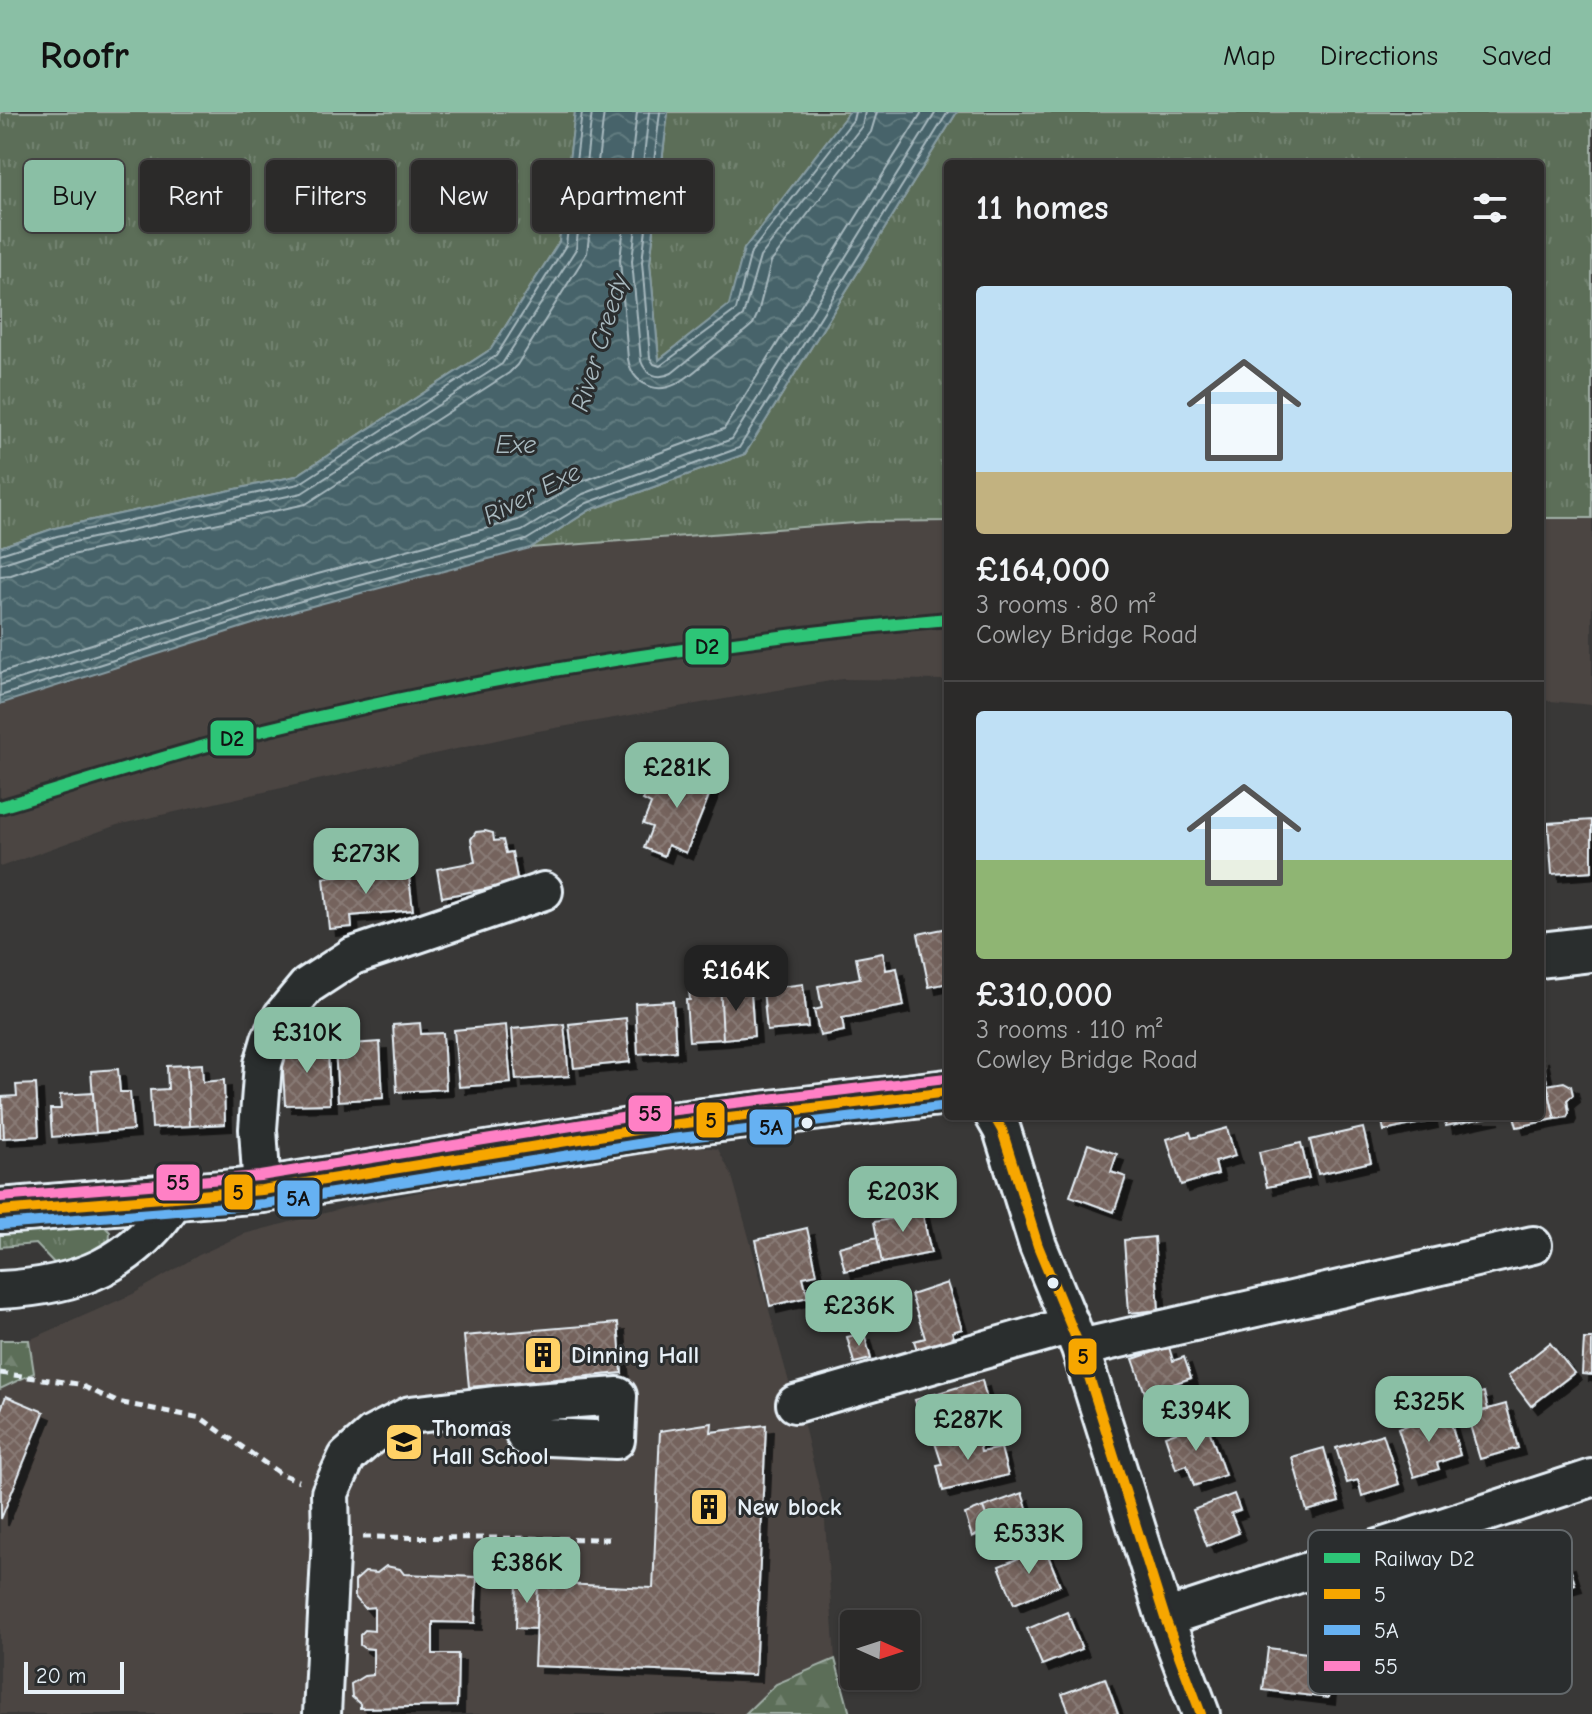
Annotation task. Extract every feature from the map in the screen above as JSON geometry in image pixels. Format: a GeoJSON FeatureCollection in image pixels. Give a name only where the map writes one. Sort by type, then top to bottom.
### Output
{"type":"FeatureCollection","features":[{"type":"Feature","properties":{"kind":"highway"},"geometry":{"type":"LineString","coordinates":[[1544,955],[1592,949]]}},
{"type":"Feature","properties":{"kind":"highway"},"geometry":{"type":"LineString","coordinates":[[0,1211],[262,1190],[661,1126],[944,1093]]}},
{"type":"Feature","properties":{"kind":"street"},"geometry":{"type":"LineString","coordinates":[[262,1190],[258,1129],[263,1064],[282,1016],[307,986],[353,956],[544,891]]}},
{"type":"Feature","properties":{"kind":"street"},"geometry":{"type":"LineString","coordinates":[[996,1120],[1038,1246],[1076,1336],[1165,1618],[1201,1714]]}},
{"type":"Feature","properties":{"kind":"street"},"geometry":{"type":"LineString","coordinates":[[0,1290],[41,1288],[88,1274],[127,1255],[164,1218],[177,1197]]}},
{"type":"Feature","properties":{"kind":"street"},"geometry":{"type":"LineString","coordinates":[[795,1404],[1076,1336],[1533,1245]]}},
{"type":"Feature","properties":{"kind":"street"},"geometry":{"type":"LineString","coordinates":[[322,1714],[331,1537],[330,1493],[347,1457],[372,1435],[410,1415],[524,1403]]}},
{"type":"Feature","properties":{"kind":"street"},"geometry":{"type":"LineString","coordinates":[[1433,1530],[1592,1478]]}},
{"type":"Feature","properties":{"kind":"street"},"geometry":{"type":"LineString","coordinates":[[1165,1618],[1308,1571]]}},
{"type":"Feature","properties":{"kind":"path"},"geometry":{"type":"LineString","coordinates":[[0,1373],[78,1384],[117,1402],[201,1418],[279,1473],[330,1493]]}},
{"type":"Feature","properties":{"kind":"path"},"geometry":{"type":"LineString","coordinates":[[331,1537],[610,1539]]}},
{"type":"Feature","properties":{"kind":"shaded area"},"geometry":{"type":"Polygon","coordinates":[[[1544,518],[1592,518],[1592,705],[1544,700],[1544,518]]]}},
{"type":"Feature","properties":{"kind":"shaded area"},"geometry":{"type":"Polygon","coordinates":[[[944,521],[944,680],[842,679],[532,732],[117,825],[0,867],[0,704],[297,610],[530,548],[867,522],[944,521]]]}},
{"type":"Feature","properties":{"kind":"shaded area","name":"Thomas Hall School"},"geometry":{"type":"Polygon","coordinates":[[[664,1141],[718,1149],[732,1176],[795,1404],[804,1426],[824,1508],[835,1659],[840,1690],[843,1690],[850,1714],[0,1714],[0,1340],[29,1340],[133,1294],[199,1255],[244,1234],[352,1206],[664,1141]]]}},
{"type":"Feature","properties":{"kind":"green space"},"geometry":{"type":"Polygon","coordinates":[[[0,112],[575,112],[569,160],[532,160],[532,232],[560,232],[559,242],[491,349],[296,476],[55,528],[0,547],[0,112]]]}},
{"type":"Feature","properties":{"kind":"green space"},"geometry":{"type":"Polygon","coordinates":[[[668,112],[849,112],[744,249],[730,305],[659,360],[650,263],[654,232],[713,232],[713,160],[662,160],[668,112]]]}},
{"type":"Feature","properties":{"kind":"green space"},"geometry":{"type":"Polygon","coordinates":[[[957,112],[1592,112],[1592,518],[1544,518],[1544,160],[944,160],[944,521],[867,522],[530,548],[590,510],[745,454],[957,112]]]}},
{"type":"Feature","properties":{"kind":"green space"},"geometry":{"type":"Polygon","coordinates":[[[104,1226],[110,1232],[109,1246],[102,1252],[57,1266],[36,1244],[0,1247],[0,1233],[104,1226]]]}},
{"type":"Feature","properties":{"kind":"green space"},"geometry":{"type":"Polygon","coordinates":[[[0,1340],[29,1340],[34,1373],[0,1389],[0,1340]]]}},
{"type":"Feature","properties":{"kind":"green space"},"geometry":{"type":"Polygon","coordinates":[[[835,1659],[840,1690],[843,1690],[850,1714],[745,1714],[776,1684],[835,1659]]]}},
{"type":"Feature","properties":{"kind":"water","name":"Exe"},"geometry":{"type":"Polygon","coordinates":[[[575,112],[668,112],[662,160],[569,160],[575,112]]]}},
{"type":"Feature","properties":{"kind":"water","name":"Exe"},"geometry":{"type":"Polygon","coordinates":[[[849,112],[957,112],[745,454],[590,510],[530,548],[297,610],[0,704],[0,547],[55,528],[296,476],[491,349],[559,242],[560,232],[654,232],[650,263],[659,360],[729,305],[744,249],[849,112]]]}},
{"type":"Feature","properties":{"kind":"building"},"geometry":{"type":"Polygon","coordinates":[[[679,763],[716,778],[686,853],[668,845],[664,856],[644,848],[652,827],[643,824],[651,804],[643,800],[647,790],[665,797],[679,763]]]}},
{"type":"Feature","properties":{"kind":"building"},"geometry":{"type":"Polygon","coordinates":[[[1592,820],[1592,871],[1552,874],[1548,823],[1592,820]]]}},
{"type":"Feature","properties":{"kind":"building"},"geometry":{"type":"Polygon","coordinates":[[[476,832],[493,833],[494,841],[503,840],[506,853],[512,852],[518,883],[442,897],[437,869],[475,862],[471,839],[476,832]]]}},
{"type":"Feature","properties":{"kind":"building"},"geometry":{"type":"Polygon","coordinates":[[[408,869],[413,910],[351,916],[352,927],[329,929],[324,878],[408,869]]]}},
{"type":"Feature","properties":{"kind":"building"},"geometry":{"type":"Polygon","coordinates":[[[944,929],[944,984],[929,987],[918,934],[944,929]]]}},
{"type":"Feature","properties":{"kind":"building"},"geometry":{"type":"Polygon","coordinates":[[[883,953],[886,970],[897,968],[904,1006],[842,1018],[844,1031],[820,1036],[814,1010],[822,1008],[818,986],[860,978],[856,958],[883,953]]]}},
{"type":"Feature","properties":{"kind":"building"},"geometry":{"type":"Polygon","coordinates":[[[733,981],[734,994],[751,993],[754,1036],[723,1039],[720,982],[733,981]]]}},
{"type":"Feature","properties":{"kind":"building"},"geometry":{"type":"Polygon","coordinates":[[[720,982],[723,1039],[689,1041],[686,1000],[690,1000],[689,990],[703,989],[702,983],[720,982]]]}},
{"type":"Feature","properties":{"kind":"building"},"geometry":{"type":"Polygon","coordinates":[[[803,984],[808,1027],[767,1031],[763,989],[803,984]]]}},
{"type":"Feature","properties":{"kind":"building"},"geometry":{"type":"Polygon","coordinates":[[[673,1001],[676,1051],[638,1054],[635,1003],[673,1001]]]}},
{"type":"Feature","properties":{"kind":"building"},"geometry":{"type":"Polygon","coordinates":[[[626,1018],[630,1062],[574,1068],[569,1024],[626,1018]]]}},
{"type":"Feature","properties":{"kind":"building"},"geometry":{"type":"Polygon","coordinates":[[[420,1023],[421,1034],[443,1033],[446,1089],[397,1092],[393,1025],[420,1023]]]}},
{"type":"Feature","properties":{"kind":"building"},"geometry":{"type":"Polygon","coordinates":[[[564,1024],[569,1076],[516,1080],[512,1029],[564,1024]]]}},
{"type":"Feature","properties":{"kind":"building"},"geometry":{"type":"Polygon","coordinates":[[[506,1025],[511,1083],[459,1087],[454,1030],[506,1025]]]}},
{"type":"Feature","properties":{"kind":"building"},"geometry":{"type":"Polygon","coordinates":[[[316,1035],[316,1051],[328,1050],[330,1104],[285,1105],[282,1052],[303,1051],[302,1036],[316,1035]]]}},
{"type":"Feature","properties":{"kind":"building"},"geometry":{"type":"Polygon","coordinates":[[[380,1042],[383,1098],[338,1101],[335,1045],[380,1042]]]}},
{"type":"Feature","properties":{"kind":"building"},"geometry":{"type":"Polygon","coordinates":[[[202,1064],[203,1082],[224,1080],[225,1124],[190,1126],[187,1065],[202,1064]]]}},
{"type":"Feature","properties":{"kind":"building"},"geometry":{"type":"Polygon","coordinates":[[[187,1065],[190,1126],[152,1128],[150,1090],[168,1089],[167,1066],[187,1065]]]}},
{"type":"Feature","properties":{"kind":"building"},"geometry":{"type":"Polygon","coordinates":[[[118,1069],[120,1092],[130,1092],[133,1130],[96,1133],[91,1071],[118,1069]]]}},
{"type":"Feature","properties":{"kind":"building"},"geometry":{"type":"Polygon","coordinates":[[[1544,1069],[1555,1119],[1517,1127],[1515,1120],[1544,1120],[1544,1069]]]}},
{"type":"Feature","properties":{"kind":"building"},"geometry":{"type":"Polygon","coordinates":[[[1564,1082],[1571,1086],[1573,1095],[1567,1100],[1569,1113],[1567,1117],[1555,1119],[1547,1085],[1564,1082]]]}},
{"type":"Feature","properties":{"kind":"building"},"geometry":{"type":"Polygon","coordinates":[[[36,1084],[39,1136],[4,1138],[2,1097],[17,1096],[16,1085],[36,1084]]]}},
{"type":"Feature","properties":{"kind":"building"},"geometry":{"type":"Polygon","coordinates":[[[93,1093],[96,1133],[52,1137],[50,1109],[61,1109],[60,1095],[93,1093]]]}},
{"type":"Feature","properties":{"kind":"building"},"geometry":{"type":"Polygon","coordinates":[[[2,1097],[4,1138],[0,1138],[2,1097]]]}},
{"type":"Feature","properties":{"kind":"building"},"geometry":{"type":"Polygon","coordinates":[[[1382,1120],[1431,1120],[1431,1121],[1384,1131],[1382,1120]]]}},
{"type":"Feature","properties":{"kind":"building"},"geometry":{"type":"Polygon","coordinates":[[[1445,1120],[1474,1120],[1446,1126],[1445,1120]]]}},
{"type":"Feature","properties":{"kind":"building"},"geometry":{"type":"Polygon","coordinates":[[[1227,1128],[1235,1156],[1215,1162],[1218,1174],[1181,1185],[1167,1139],[1190,1132],[1192,1138],[1227,1128]]]}},
{"type":"Feature","properties":{"kind":"building"},"geometry":{"type":"Polygon","coordinates":[[[1363,1128],[1371,1162],[1318,1174],[1310,1140],[1363,1128]]]}},
{"type":"Feature","properties":{"kind":"building"},"geometry":{"type":"Polygon","coordinates":[[[1301,1143],[1309,1178],[1267,1187],[1259,1152],[1301,1143]]]}},
{"type":"Feature","properties":{"kind":"building"},"geometry":{"type":"Polygon","coordinates":[[[1088,1144],[1117,1154],[1111,1172],[1126,1177],[1114,1212],[1070,1196],[1088,1144]]]}},
{"type":"Feature","properties":{"kind":"building"},"geometry":{"type":"Polygon","coordinates":[[[920,1201],[931,1253],[882,1263],[874,1222],[895,1218],[893,1206],[920,1201]]]}},
{"type":"Feature","properties":{"kind":"building"},"geometry":{"type":"Polygon","coordinates":[[[807,1228],[817,1274],[803,1277],[808,1297],[770,1306],[756,1240],[807,1228]]]}},
{"type":"Feature","properties":{"kind":"building"},"geometry":{"type":"Polygon","coordinates":[[[877,1237],[882,1263],[845,1271],[839,1247],[877,1237]]]}},
{"type":"Feature","properties":{"kind":"building"},"geometry":{"type":"Polygon","coordinates":[[[1154,1237],[1159,1310],[1129,1313],[1124,1240],[1154,1237]]]}},
{"type":"Feature","properties":{"kind":"building"},"geometry":{"type":"Polygon","coordinates":[[[947,1283],[962,1329],[952,1332],[960,1354],[923,1366],[914,1341],[925,1338],[911,1295],[947,1283]]]}},
{"type":"Feature","properties":{"kind":"building","name":"Dinning Hall"},"geometry":{"type":"Polygon","coordinates":[[[618,1323],[622,1373],[469,1387],[464,1336],[618,1323]]]}},
{"type":"Feature","properties":{"kind":"building"},"geometry":{"type":"Polygon","coordinates":[[[864,1333],[871,1359],[854,1363],[847,1337],[864,1333]]]}},
{"type":"Feature","properties":{"kind":"building"},"geometry":{"type":"Polygon","coordinates":[[[1584,1339],[1592,1339],[1592,1375],[1582,1374],[1584,1339]]]}},
{"type":"Feature","properties":{"kind":"building"},"geometry":{"type":"Polygon","coordinates":[[[1550,1343],[1574,1373],[1531,1406],[1508,1376],[1550,1343]]]}},
{"type":"Feature","properties":{"kind":"building"},"geometry":{"type":"Polygon","coordinates":[[[1169,1347],[1173,1361],[1184,1357],[1191,1378],[1145,1393],[1133,1359],[1169,1347]]]}},
{"type":"Feature","properties":{"kind":"building"},"geometry":{"type":"Polygon","coordinates":[[[982,1380],[988,1404],[970,1409],[976,1430],[935,1443],[929,1419],[922,1422],[915,1400],[982,1380]]]}},
{"type":"Feature","properties":{"kind":"building"},"geometry":{"type":"Polygon","coordinates":[[[1185,1389],[1195,1418],[1165,1428],[1155,1399],[1185,1389]]]}},
{"type":"Feature","properties":{"kind":"building"},"geometry":{"type":"Polygon","coordinates":[[[1484,1392],[1488,1410],[1455,1418],[1450,1401],[1484,1392]]]}},
{"type":"Feature","properties":{"kind":"building"},"geometry":{"type":"Polygon","coordinates":[[[6,1396],[44,1412],[1,1519],[0,1412],[6,1396]]]}},
{"type":"Feature","properties":{"kind":"building"},"geometry":{"type":"Polygon","coordinates":[[[1506,1404],[1518,1448],[1480,1459],[1467,1415],[1506,1404]]]}},
{"type":"Feature","properties":{"kind":"building"},"geometry":{"type":"Polygon","coordinates":[[[1448,1413],[1460,1455],[1437,1463],[1439,1469],[1414,1477],[1398,1428],[1448,1413]]]}},
{"type":"Feature","properties":{"kind":"building"},"geometry":{"type":"Polygon","coordinates":[[[1206,1421],[1225,1475],[1194,1486],[1187,1465],[1176,1469],[1165,1436],[1206,1421]]]}},
{"type":"Feature","properties":{"kind":"building","name":"New block"},"geometry":{"type":"Polygon","coordinates":[[[712,1423],[711,1432],[766,1425],[755,1675],[534,1666],[538,1583],[653,1588],[660,1431],[712,1423]]]}},
{"type":"Feature","properties":{"kind":"building"},"geometry":{"type":"Polygon","coordinates":[[[976,1430],[981,1452],[1001,1448],[1008,1475],[943,1491],[937,1465],[942,1464],[935,1443],[976,1430]]]}},
{"type":"Feature","properties":{"kind":"building"},"geometry":{"type":"Polygon","coordinates":[[[1383,1434],[1399,1484],[1362,1496],[1358,1480],[1347,1483],[1336,1448],[1383,1434]]]}},
{"type":"Feature","properties":{"kind":"building"},"geometry":{"type":"Polygon","coordinates":[[[1324,1448],[1339,1502],[1307,1511],[1292,1457],[1324,1448]]]}},
{"type":"Feature","properties":{"kind":"building"},"geometry":{"type":"Polygon","coordinates":[[[1022,1493],[1034,1529],[996,1542],[983,1507],[1022,1493]]]}},
{"type":"Feature","properties":{"kind":"building"},"geometry":{"type":"Polygon","coordinates":[[[1234,1494],[1240,1510],[1231,1513],[1239,1533],[1207,1546],[1193,1510],[1234,1494]]]}},
{"type":"Feature","properties":{"kind":"building"},"geometry":{"type":"Polygon","coordinates":[[[983,1507],[991,1529],[972,1537],[965,1514],[983,1507]]]}},
{"type":"Feature","properties":{"kind":"building"},"geometry":{"type":"Polygon","coordinates":[[[1045,1548],[1060,1585],[1014,1604],[999,1566],[1045,1548]]]}},
{"type":"Feature","properties":{"kind":"building"},"geometry":{"type":"Polygon","coordinates":[[[386,1566],[400,1569],[404,1574],[477,1577],[475,1623],[433,1622],[433,1654],[458,1654],[457,1706],[360,1708],[352,1697],[351,1684],[364,1676],[373,1675],[373,1649],[360,1645],[360,1635],[365,1630],[374,1631],[374,1607],[364,1608],[355,1597],[355,1581],[365,1572],[377,1573],[386,1566]]]}},
{"type":"Feature","properties":{"kind":"building"},"geometry":{"type":"Polygon","coordinates":[[[517,1580],[538,1583],[536,1629],[516,1628],[517,1580]]]}},
{"type":"Feature","properties":{"kind":"building"},"geometry":{"type":"Polygon","coordinates":[[[1067,1612],[1082,1649],[1042,1665],[1027,1629],[1067,1612]]]}},
{"type":"Feature","properties":{"kind":"building"},"geometry":{"type":"Polygon","coordinates":[[[1268,1648],[1308,1653],[1308,1694],[1328,1694],[1328,1698],[1263,1690],[1268,1648]]]}},
{"type":"Feature","properties":{"kind":"building"},"geometry":{"type":"Polygon","coordinates":[[[1105,1678],[1118,1714],[1070,1714],[1062,1694],[1105,1678]]]}},
{"type":"Feature","properties":{"kind":"rail line","name":"D2"},"geometry":{"type":"LineString","coordinates":[[0,807],[256,732],[427,694],[687,649],[944,619]]}},
{"type":"Feature","properties":{"kind":"transit line","name":"55"},"geometry":{"type":"LineString","coordinates":[[0,1197],[260,1176],[659,1112],[944,1078]]}},
{"type":"Feature","properties":{"kind":"transit line","name":"5"},"geometry":{"type":"LineString","coordinates":[[0,1211],[262,1190],[661,1126],[944,1092]]}},
{"type":"Feature","properties":{"kind":"transit line","name":"5A"},"geometry":{"type":"LineString","coordinates":[[1,1225],[264,1204],[663,1140],[944,1106]]}},
{"type":"Feature","properties":{"kind":"transit line","name":"5"},"geometry":{"type":"LineString","coordinates":[[996,1120],[1038,1246],[1080,1348],[1165,1618],[1201,1714]]}},
{"type":"Feature","properties":{"kind":"place","name":"Dinning Hall"},"geometry":{"type":"Point","coordinates":[543,1355]}},
{"type":"Feature","properties":{"kind":"place","name":"Thomas Hall School"},"geometry":{"type":"Point","coordinates":[404,1442]}},
{"type":"Feature","properties":{"kind":"place","name":"New block"},"geometry":{"type":"Point","coordinates":[709,1507]}},
{"type":"Feature","properties":{"kind":"water label","name":"River Creedy"},"geometry":{"type":"Point","coordinates":[600,343]}},
{"type":"Feature","properties":{"kind":"water label","name":"River Exe"},"geometry":{"type":"Point","coordinates":[532,494]}}]}
